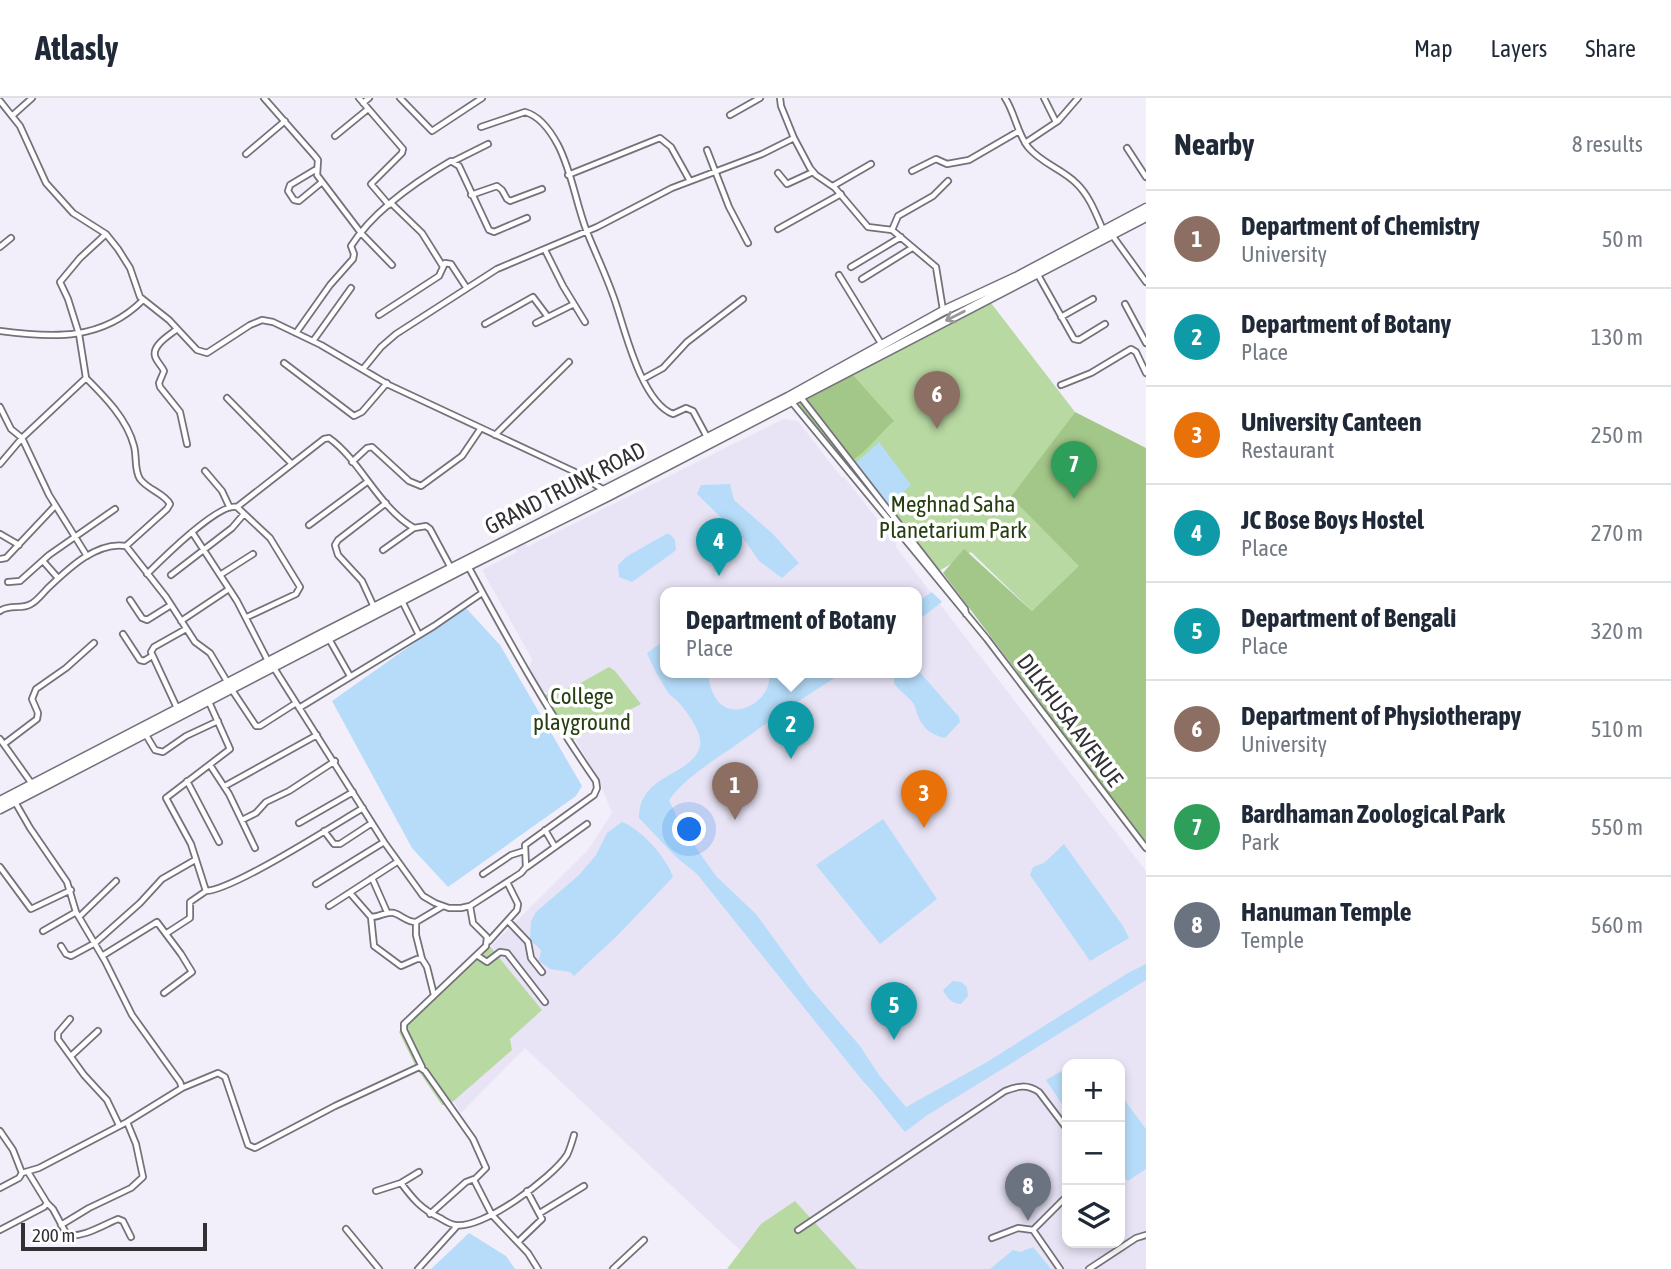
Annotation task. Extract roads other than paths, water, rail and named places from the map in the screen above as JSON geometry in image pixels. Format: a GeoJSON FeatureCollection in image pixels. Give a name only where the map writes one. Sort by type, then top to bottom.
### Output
{"type":"FeatureCollection","features":[{"type":"Feature","properties":{"kind":"main road","name":"GRAND TRUNK ROAD"},"geometry":{"type":"LineString","coordinates":[[272,665],[329,639],[790,399],[943,311],[1016,277],[1146,208]]}},
{"type":"Feature","properties":{"kind":"main road","name":"GRAND TRUNK ROAD"},"geometry":{"type":"LineString","coordinates":[[799,394],[1146,217]]}},
{"type":"Feature","properties":{"kind":"main road","name":"GRAND TRUNK ROAD"},"geometry":{"type":"LineString","coordinates":[[0,801],[178,710],[230,687],[374,607],[606,493],[707,437],[790,399]]}},
{"type":"Feature","properties":{"kind":"main road","name":"GRAND TRUNK ROAD"},"geometry":{"type":"LineString","coordinates":[[0,809],[209,702],[230,687]]}},
{"type":"Feature","properties":{"kind":"street"},"geometry":{"type":"LineString","coordinates":[[13,116],[32,98]]}},
{"type":"Feature","properties":{"kind":"street"},"geometry":{"type":"LineString","coordinates":[[264,98],[307,145],[318,160],[317,175],[361,233],[392,265]]}},
{"type":"Feature","properties":{"kind":"street"},"geometry":{"type":"LineString","coordinates":[[359,98],[403,149],[371,184],[422,233],[442,265],[439,276],[379,314]]}},
{"type":"Feature","properties":{"kind":"street"},"geometry":{"type":"LineString","coordinates":[[363,103],[369,98]]}},
{"type":"Feature","properties":{"kind":"street"},"geometry":{"type":"LineString","coordinates":[[402,99],[432,131],[482,98]]}},
{"type":"Feature","properties":{"kind":"street"},"geometry":{"type":"LineString","coordinates":[[730,115],[760,98]]}},
{"type":"Feature","properties":{"kind":"street"},"geometry":{"type":"LineString","coordinates":[[780,98],[794,138],[813,172],[833,186],[869,227],[892,230],[936,267],[943,311]]}},
{"type":"Feature","properties":{"kind":"street"},"geometry":{"type":"LineString","coordinates":[[1005,98],[1013,110],[1025,143],[1038,158],[1078,184],[1103,230]]}},
{"type":"Feature","properties":{"kind":"street"},"geometry":{"type":"LineString","coordinates":[[1044,98],[1056,122]]}},
{"type":"Feature","properties":{"kind":"street"},"geometry":{"type":"LineString","coordinates":[[1025,143],[1056,122],[1078,98]]}},
{"type":"Feature","properties":{"kind":"street"},"geometry":{"type":"LineString","coordinates":[[0,101],[20,127],[46,183],[73,213],[106,234],[130,268],[138,295],[197,350],[207,353],[250,325],[262,320],[273,322],[313,341],[387,383],[573,471],[606,493]]}},
{"type":"Feature","properties":{"kind":"street"},"geometry":{"type":"LineString","coordinates":[[335,136],[368,109]]}},
{"type":"Feature","properties":{"kind":"street"},"geometry":{"type":"LineString","coordinates":[[481,127],[508,116],[529,113],[544,125],[558,146],[587,232],[609,284],[628,345],[643,379],[669,413],[686,408],[693,411],[707,437]]}},
{"type":"Feature","properties":{"kind":"street"},"geometry":{"type":"LineString","coordinates":[[246,154],[285,121]]}},
{"type":"Feature","properties":{"kind":"street"},"geometry":{"type":"LineString","coordinates":[[912,171],[936,159],[947,164],[969,160],[1019,131]]}},
{"type":"Feature","properties":{"kind":"street"},"geometry":{"type":"LineString","coordinates":[[568,175],[660,138],[671,147],[690,181]]}},
{"type":"Feature","properties":{"kind":"street"},"geometry":{"type":"LineString","coordinates":[[363,369],[396,334],[497,269],[587,232],[690,181],[794,138]]}},
{"type":"Feature","properties":{"kind":"street"},"geometry":{"type":"LineString","coordinates":[[296,333],[330,285],[353,259],[351,246],[390,204],[427,175],[488,144]]}},
{"type":"Feature","properties":{"kind":"street"},"geometry":{"type":"LineString","coordinates":[[1127,148],[1146,177]]}},
{"type":"Feature","properties":{"kind":"street"},"geometry":{"type":"LineString","coordinates":[[707,150],[729,207],[748,243]]}},
{"type":"Feature","properties":{"kind":"street"},"geometry":{"type":"LineString","coordinates":[[454,161],[459,166],[491,232],[527,218]]}},
{"type":"Feature","properties":{"kind":"street"},"geometry":{"type":"LineString","coordinates":[[833,186],[872,164]]}},
{"type":"Feature","properties":{"kind":"street"},"geometry":{"type":"LineString","coordinates":[[316,169],[290,185],[290,195],[294,201],[299,201],[322,182]]}},
{"type":"Feature","properties":{"kind":"street"},"geometry":{"type":"LineString","coordinates":[[778,173],[787,184],[813,172]]}},
{"type":"Feature","properties":{"kind":"street"},"geometry":{"type":"LineString","coordinates":[[892,230],[898,216],[933,196],[948,181]]}},
{"type":"Feature","properties":{"kind":"street"},"geometry":{"type":"LineString","coordinates":[[471,195],[497,186],[510,201],[542,189]]}},
{"type":"Feature","properties":{"kind":"street"},"geometry":{"type":"LineString","coordinates":[[779,229],[841,194]]}},
{"type":"Feature","properties":{"kind":"street"},"geometry":{"type":"LineString","coordinates":[[0,611],[9,606],[31,604],[58,578],[87,556],[111,547],[126,546],[170,504],[140,479],[135,446],[128,430],[112,406],[86,378],[79,334],[60,282],[80,258],[106,234]]}},
{"type":"Feature","properties":{"kind":"street"},"geometry":{"type":"LineString","coordinates":[[1112,235],[1146,282]]}},
{"type":"Feature","properties":{"kind":"street"},"geometry":{"type":"LineString","coordinates":[[851,267],[901,237]]}},
{"type":"Feature","properties":{"kind":"street"},"geometry":{"type":"LineString","coordinates":[[0,247],[11,238]]}},
{"type":"Feature","properties":{"kind":"street"},"geometry":{"type":"LineString","coordinates":[[862,279],[912,248]]}},
{"type":"Feature","properties":{"kind":"street"},"geometry":{"type":"LineString","coordinates":[[545,250],[585,322]]}},
{"type":"Feature","properties":{"kind":"street"},"geometry":{"type":"LineString","coordinates":[[442,265],[451,264],[466,287]]}},
{"type":"Feature","properties":{"kind":"street"},"geometry":{"type":"LineString","coordinates":[[1037,274],[1076,340],[1105,324]]}},
{"type":"Feature","properties":{"kind":"street"},"geometry":{"type":"LineString","coordinates":[[839,275],[882,345]]}},
{"type":"Feature","properties":{"kind":"street"},"geometry":{"type":"LineString","coordinates":[[313,341],[351,288]]}},
{"type":"Feature","properties":{"kind":"street"},"geometry":{"type":"LineString","coordinates":[[485,324],[533,297],[548,317]]}},
{"type":"Feature","properties":{"kind":"street"},"geometry":{"type":"LineString","coordinates":[[643,379],[663,368],[687,342],[743,299]]}},
{"type":"Feature","properties":{"kind":"street"},"geometry":{"type":"LineString","coordinates":[[1061,317],[1093,299]]}},
{"type":"Feature","properties":{"kind":"street"},"geometry":{"type":"LineString","coordinates":[[0,331],[47,337],[79,334],[121,318],[143,300]]}},
{"type":"Feature","properties":{"kind":"street"},"geometry":{"type":"LineString","coordinates":[[1125,303],[1146,343]]}},
{"type":"Feature","properties":{"kind":"street"},"geometry":{"type":"LineString","coordinates":[[536,323],[574,304]]}},
{"type":"Feature","properties":{"kind":"street"},"geometry":{"type":"LineString","coordinates":[[177,329],[157,346],[154,352],[164,371],[160,387],[180,412],[187,444]]}},
{"type":"Feature","properties":{"kind":"street"},"geometry":{"type":"LineString","coordinates":[[1061,385],[1091,373],[1131,349],[1136,352],[1146,372]]}},
{"type":"Feature","properties":{"kind":"street"},"geometry":{"type":"LineString","coordinates":[[495,435],[569,362]]}},
{"type":"Feature","properties":{"kind":"street"},"geometry":{"type":"LineString","coordinates":[[284,363],[354,416],[362,412],[387,383]]}},
{"type":"Feature","properties":{"kind":"street"},"geometry":{"type":"LineString","coordinates":[[0,464],[22,438],[86,378]]}},
{"type":"Feature","properties":{"kind":"street","name":"DILKHUSA AVENUE"},"geometry":{"type":"LineString","coordinates":[[799,394],[918,554]]}},
{"type":"Feature","properties":{"kind":"street"},"geometry":{"type":"LineString","coordinates":[[227,398],[292,464]]}},
{"type":"Feature","properties":{"kind":"street","name":"DILKHUSA AVENUE"},"geometry":{"type":"LineString","coordinates":[[790,399],[965,609],[966,614],[1146,849]]}},
{"type":"Feature","properties":{"kind":"street"},"geometry":{"type":"LineString","coordinates":[[0,407],[11,429],[22,438],[55,506],[87,556]]}},
{"type":"Feature","properties":{"kind":"street"},"geometry":{"type":"LineString","coordinates":[[352,462],[367,448],[372,447],[409,481],[421,486],[462,456],[481,428]]}},
{"type":"Feature","properties":{"kind":"street"},"geometry":{"type":"LineString","coordinates":[[237,507],[329,438],[386,503],[414,528]]}},
{"type":"Feature","properties":{"kind":"street"},"geometry":{"type":"LineString","coordinates":[[205,471],[222,491],[229,506]]}},
{"type":"Feature","properties":{"kind":"street"},"geometry":{"type":"LineString","coordinates":[[309,526],[367,482]]}},
{"type":"Feature","properties":{"kind":"street"},"geometry":{"type":"LineString","coordinates":[[374,607],[362,581],[338,555],[335,545],[386,503]]}},
{"type":"Feature","properties":{"kind":"street"},"geometry":{"type":"LineString","coordinates":[[0,559],[6,558],[55,506]]}},
{"type":"Feature","properties":{"kind":"street"},"geometry":{"type":"LineString","coordinates":[[147,574],[192,532],[229,506],[237,507],[270,538],[300,587],[296,594],[247,618]]}},
{"type":"Feature","properties":{"kind":"street"},"geometry":{"type":"LineString","coordinates":[[8,582],[20,582],[43,561],[115,509]]}},
{"type":"Feature","properties":{"kind":"street"},"geometry":{"type":"LineString","coordinates":[[171,575],[232,528],[244,514]]}},
{"type":"Feature","properties":{"kind":"street"},"geometry":{"type":"LineString","coordinates":[[383,550],[414,528],[426,526],[451,568]]}},
{"type":"Feature","properties":{"kind":"street"},"geometry":{"type":"LineString","coordinates":[[192,532],[384,842],[423,896],[443,906],[470,906],[587,824]]}},
{"type":"Feature","properties":{"kind":"street"},"geometry":{"type":"LineString","coordinates":[[0,534],[19,545]]}},
{"type":"Feature","properties":{"kind":"street"},"geometry":{"type":"LineString","coordinates":[[126,546],[171,605],[195,642],[210,653],[256,726],[350,676],[483,593]]}},
{"type":"Feature","properties":{"kind":"street"},"geometry":{"type":"LineString","coordinates":[[220,575],[253,554]]}},
{"type":"Feature","properties":{"kind":"street"},"geometry":{"type":"LineString","coordinates":[[43,561],[58,578]]}},
{"type":"Feature","properties":{"kind":"street"},"geometry":{"type":"LineString","coordinates":[[468,565],[517,657],[596,781],[594,795],[525,845],[526,867]]}},
{"type":"Feature","properties":{"kind":"street"},"geometry":{"type":"LineString","coordinates":[[181,621],[229,589]]}},
{"type":"Feature","properties":{"kind":"street"},"geometry":{"type":"LineString","coordinates":[[130,600],[142,618],[147,620],[171,605]]}},
{"type":"Feature","properties":{"kind":"street"},"geometry":{"type":"LineString","coordinates":[[402,600],[419,635]]}},
{"type":"Feature","properties":{"kind":"street"},"geometry":{"type":"LineString","coordinates":[[178,710],[151,652],[154,647],[186,629]]}},
{"type":"Feature","properties":{"kind":"street"},"geometry":{"type":"LineString","coordinates":[[123,635],[140,660],[144,661],[152,656]]}},
{"type":"Feature","properties":{"kind":"street"},"geometry":{"type":"LineString","coordinates":[[329,639],[350,676]]}},
{"type":"Feature","properties":{"kind":"street"},"geometry":{"type":"LineString","coordinates":[[32,785],[2,742],[36,722],[38,713],[32,699],[36,689],[66,668],[94,643]]}},
{"type":"Feature","properties":{"kind":"street"},"geometry":{"type":"LineString","coordinates":[[206,891],[191,844],[166,798],[230,750],[209,702]]}},
{"type":"Feature","properties":{"kind":"street"},"geometry":{"type":"LineString","coordinates":[[146,735],[155,750],[163,752],[187,736],[218,721]]}},
{"type":"Feature","properties":{"kind":"street"},"geometry":{"type":"LineString","coordinates":[[225,786],[317,735]]}},
{"type":"Feature","properties":{"kind":"street"},"geometry":{"type":"LineString","coordinates":[[243,820],[256,813],[266,802],[289,791],[335,761]]}},
{"type":"Feature","properties":{"kind":"street"},"geometry":{"type":"LineString","coordinates":[[210,765],[225,786],[255,848]]}},
{"type":"Feature","properties":{"kind":"street"},"geometry":{"type":"LineString","coordinates":[[187,781],[219,842]]}},
{"type":"Feature","properties":{"kind":"street"},"geometry":{"type":"LineString","coordinates":[[299,824],[354,792]]}},
{"type":"Feature","properties":{"kind":"street"},"geometry":{"type":"LineString","coordinates":[[15,802],[71,890],[77,914],[139,1027],[182,1088]]}},
{"type":"Feature","properties":{"kind":"street"},"geometry":{"type":"LineString","coordinates":[[167,933],[190,918],[190,902],[206,891],[216,890],[255,871],[363,808]]}},
{"type":"Feature","properties":{"kind":"street"},"geometry":{"type":"LineString","coordinates":[[324,831],[334,844],[340,844],[372,823]]}},
{"type":"Feature","properties":{"kind":"street"},"geometry":{"type":"LineString","coordinates":[[545,830],[555,847]]}},
{"type":"Feature","properties":{"kind":"street"},"geometry":{"type":"LineString","coordinates":[[316,884],[384,842]]}},
{"type":"Feature","properties":{"kind":"street"},"geometry":{"type":"LineString","coordinates":[[483,874],[511,855],[524,852]]}},
{"type":"Feature","properties":{"kind":"street"},"geometry":{"type":"LineString","coordinates":[[61,946],[71,956],[95,943],[140,903],[155,885],[195,860]]}},
{"type":"Feature","properties":{"kind":"street"},"geometry":{"type":"LineString","coordinates":[[329,906],[397,862]]}},
{"type":"Feature","properties":{"kind":"street"},"geometry":{"type":"LineString","coordinates":[[0,867],[31,909],[71,890]]}},
{"type":"Feature","properties":{"kind":"street"},"geometry":{"type":"LineString","coordinates":[[372,878],[387,912]]}},
{"type":"Feature","properties":{"kind":"street"},"geometry":{"type":"LineString","coordinates":[[43,931],[77,914],[116,881]]}},
{"type":"Feature","properties":{"kind":"street"},"geometry":{"type":"LineString","coordinates":[[430,1214],[486,1168],[477,1145],[422,1068],[404,1030],[404,1024],[478,956],[517,910],[518,904],[507,882]]}},
{"type":"Feature","properties":{"kind":"street"},"geometry":{"type":"LineString","coordinates":[[350,892],[371,917],[372,941],[379,951],[401,966],[417,959],[422,960]]}},
{"type":"Feature","properties":{"kind":"street"},"geometry":{"type":"LineString","coordinates":[[371,917],[387,912],[416,922],[443,906]]}},
{"type":"Feature","properties":{"kind":"street"},"geometry":{"type":"LineString","coordinates":[[470,906],[471,918],[488,941]]}},
{"type":"Feature","properties":{"kind":"street"},"geometry":{"type":"LineString","coordinates":[[508,921],[528,942],[531,958],[542,972]]}},
{"type":"Feature","properties":{"kind":"street"},"geometry":{"type":"LineString","coordinates":[[416,922],[422,960],[428,967],[434,995]]}},
{"type":"Feature","properties":{"kind":"street"},"geometry":{"type":"LineString","coordinates":[[102,956],[152,923],[160,925],[192,972],[164,993]]}},
{"type":"Feature","properties":{"kind":"street"},"geometry":{"type":"LineString","coordinates":[[478,956],[487,962],[500,952],[507,953],[545,1002]]}},
{"type":"Feature","properties":{"kind":"street"},"geometry":{"type":"LineString","coordinates":[[70,1019],[57,1036],[107,1100],[119,1125]]}},
{"type":"Feature","properties":{"kind":"street"},"geometry":{"type":"LineString","coordinates":[[71,1056],[98,1031]]}},
{"type":"Feature","properties":{"kind":"street"},"geometry":{"type":"LineString","coordinates":[[0,1188],[25,1172],[127,1122],[182,1088],[222,1074],[248,1145],[255,1148],[335,1106],[419,1067],[422,1068]]}},
{"type":"Feature","properties":{"kind":"street"},"geometry":{"type":"LineString","coordinates":[[798,1230],[1005,1091],[1027,1086],[1039,1092],[1062,1122]]}},
{"type":"Feature","properties":{"kind":"street"},"geometry":{"type":"LineString","coordinates":[[61,1225],[131,1188],[143,1177],[136,1144],[127,1122]]}},
{"type":"Feature","properties":{"kind":"street"},"geometry":{"type":"LineString","coordinates":[[0,1131],[25,1172],[53,1209],[67,1235],[71,1237],[121,1219],[131,1237]]}},
{"type":"Feature","properties":{"kind":"street"},"geometry":{"type":"LineString","coordinates":[[418,1269],[457,1226],[492,1215],[527,1191],[562,1160],[570,1148],[573,1135]]}},
{"type":"Feature","properties":{"kind":"street"},"geometry":{"type":"LineString","coordinates":[[376,1191],[401,1183],[419,1172]]}},
{"type":"Feature","properties":{"kind":"street"},"geometry":{"type":"LineString","coordinates":[[474,1179],[492,1215],[518,1242],[538,1269]]}},
{"type":"Feature","properties":{"kind":"street"},"geometry":{"type":"LineString","coordinates":[[401,1183],[419,1206],[457,1226]]}},
{"type":"Feature","properties":{"kind":"street"},"geometry":{"type":"LineString","coordinates":[[540,1213],[584,1186]]}},
{"type":"Feature","properties":{"kind":"street"},"geometry":{"type":"LineString","coordinates":[[518,1242],[542,1219],[527,1191]]}},
{"type":"Feature","properties":{"kind":"street"},"geometry":{"type":"LineString","coordinates":[[1033,1230],[1062,1201]]}},
{"type":"Feature","properties":{"kind":"street"},"geometry":{"type":"LineString","coordinates":[[0,1230],[47,1203]]}},
{"type":"Feature","properties":{"kind":"street"},"geometry":{"type":"LineString","coordinates":[[992,1238],[1018,1228],[1033,1230],[1060,1269]]}},
{"type":"Feature","properties":{"kind":"street"},"geometry":{"type":"LineString","coordinates":[[346,1229],[379,1269]]}},
{"type":"Feature","properties":{"kind":"street"},"geometry":{"type":"LineString","coordinates":[[1090,1269],[1136,1238],[1146,1235]]}},
{"type":"Feature","properties":{"kind":"street"},"geometry":{"type":"LineString","coordinates":[[613,1269],[644,1240]]}},
{"type":"Feature","properties":{"kind":"water"},"geometry":{"type":"Polygon","coordinates":[[[879,442],[911,485],[883,510],[850,468],[879,442]]]}},
{"type":"Feature","properties":{"kind":"water"},"geometry":{"type":"Polygon","coordinates":[[[730,484],[734,500],[773,534],[799,563],[782,578],[759,561],[746,542],[697,494],[701,485],[730,484]]]}},
{"type":"Feature","properties":{"kind":"water"},"geometry":{"type":"Polygon","coordinates":[[[670,534],[675,540],[676,550],[632,582],[619,577],[618,565],[626,557],[670,534]]]}},
{"type":"Feature","properties":{"kind":"water"},"geometry":{"type":"Polygon","coordinates":[[[932,592],[942,602],[922,617],[922,599],[932,592]]]}},
{"type":"Feature","properties":{"kind":"water"},"geometry":{"type":"Polygon","coordinates":[[[465,607],[500,645],[582,786],[576,796],[448,887],[412,848],[332,701],[465,607]]]}},
{"type":"Feature","properties":{"kind":"water"},"geometry":{"type":"Polygon","coordinates":[[[660,644],[660,678],[709,678],[713,693],[722,705],[733,709],[755,703],[764,694],[769,684],[768,678],[835,678],[700,770],[669,800],[682,828],[716,876],[756,914],[809,987],[860,1046],[879,1075],[906,1107],[987,1062],[1146,964],[1146,980],[926,1116],[905,1132],[697,874],[676,857],[639,818],[641,803],[647,792],[687,764],[700,746],[694,723],[667,691],[654,668],[647,653],[660,644]]]}},
{"type":"Feature","properties":{"kind":"water"},"geometry":{"type":"Polygon","coordinates":[[[922,675],[959,717],[960,722],[945,738],[935,735],[924,726],[914,704],[894,683],[894,678],[922,678],[922,675]]]}},
{"type":"Feature","properties":{"kind":"water"},"geometry":{"type":"Polygon","coordinates":[[[883,819],[937,899],[880,944],[816,865],[883,819]]]}},
{"type":"Feature","properties":{"kind":"water"},"geometry":{"type":"Polygon","coordinates":[[[622,822],[652,845],[673,877],[618,935],[574,976],[570,972],[550,969],[539,961],[541,950],[530,940],[531,921],[536,912],[579,875],[596,855],[607,833],[622,822]]]}},
{"type":"Feature","properties":{"kind":"water"},"geometry":{"type":"Polygon","coordinates":[[[1064,844],[1129,938],[1090,961],[1030,875],[1033,867],[1044,863],[1064,844]]]}},
{"type":"Feature","properties":{"kind":"water"},"geometry":{"type":"Polygon","coordinates":[[[953,981],[961,982],[967,987],[968,996],[961,1004],[950,1000],[943,990],[953,981]]]}},
{"type":"Feature","properties":{"kind":"water"},"geometry":{"type":"Polygon","coordinates":[[[1062,1071],[1062,1104],[1046,1080],[1062,1071]]]}},
{"type":"Feature","properties":{"kind":"water"},"geometry":{"type":"Polygon","coordinates":[[[1125,1101],[1146,1129],[1146,1169],[1128,1181],[1125,1178],[1125,1101]]]}},
{"type":"Feature","properties":{"kind":"water"},"geometry":{"type":"Polygon","coordinates":[[[469,1233],[506,1256],[515,1269],[431,1269],[469,1233]]]}},
{"type":"Feature","properties":{"kind":"water"},"geometry":{"type":"Polygon","coordinates":[[[1033,1247],[1051,1269],[990,1269],[1013,1250],[1020,1252],[1033,1247]]]}},
{"type":"Feature","properties":{"kind":"place","name":"Department of Physiotherapy"},"geometry":{"type":"Point","coordinates":[937,429]}},
{"type":"Feature","properties":{"kind":"place","name":"Bardhaman Zoological Park"},"geometry":{"type":"Point","coordinates":[1074,499]}},
{"type":"Feature","properties":{"kind":"place","name":"JC Bose Boys Hostel"},"geometry":{"type":"Point","coordinates":[719,576]}},
{"type":"Feature","properties":{"kind":"place","name":"Department of Botany"},"geometry":{"type":"Point","coordinates":[791,759]}},
{"type":"Feature","properties":{"kind":"place","name":"Department of Chemistry"},"geometry":{"type":"Point","coordinates":[735,820]}},
{"type":"Feature","properties":{"kind":"place","name":"University Canteen"},"geometry":{"type":"Point","coordinates":[924,828]}},
{"type":"Feature","properties":{"kind":"place","name":"Department of Bengali"},"geometry":{"type":"Point","coordinates":[894,1040]}},
{"type":"Feature","properties":{"kind":"place","name":"Hanuman Temple"},"geometry":{"type":"Point","coordinates":[1028,1221]}},
{"type":"Feature","properties":{"kind":"park label","name":"Meghnad Saha Planetarium Park"},"geometry":{"type":"Point","coordinates":[953,517]}},
{"type":"Feature","properties":{"kind":"park label","name":"College playground"},"geometry":{"type":"Point","coordinates":[582,709]}}]}
